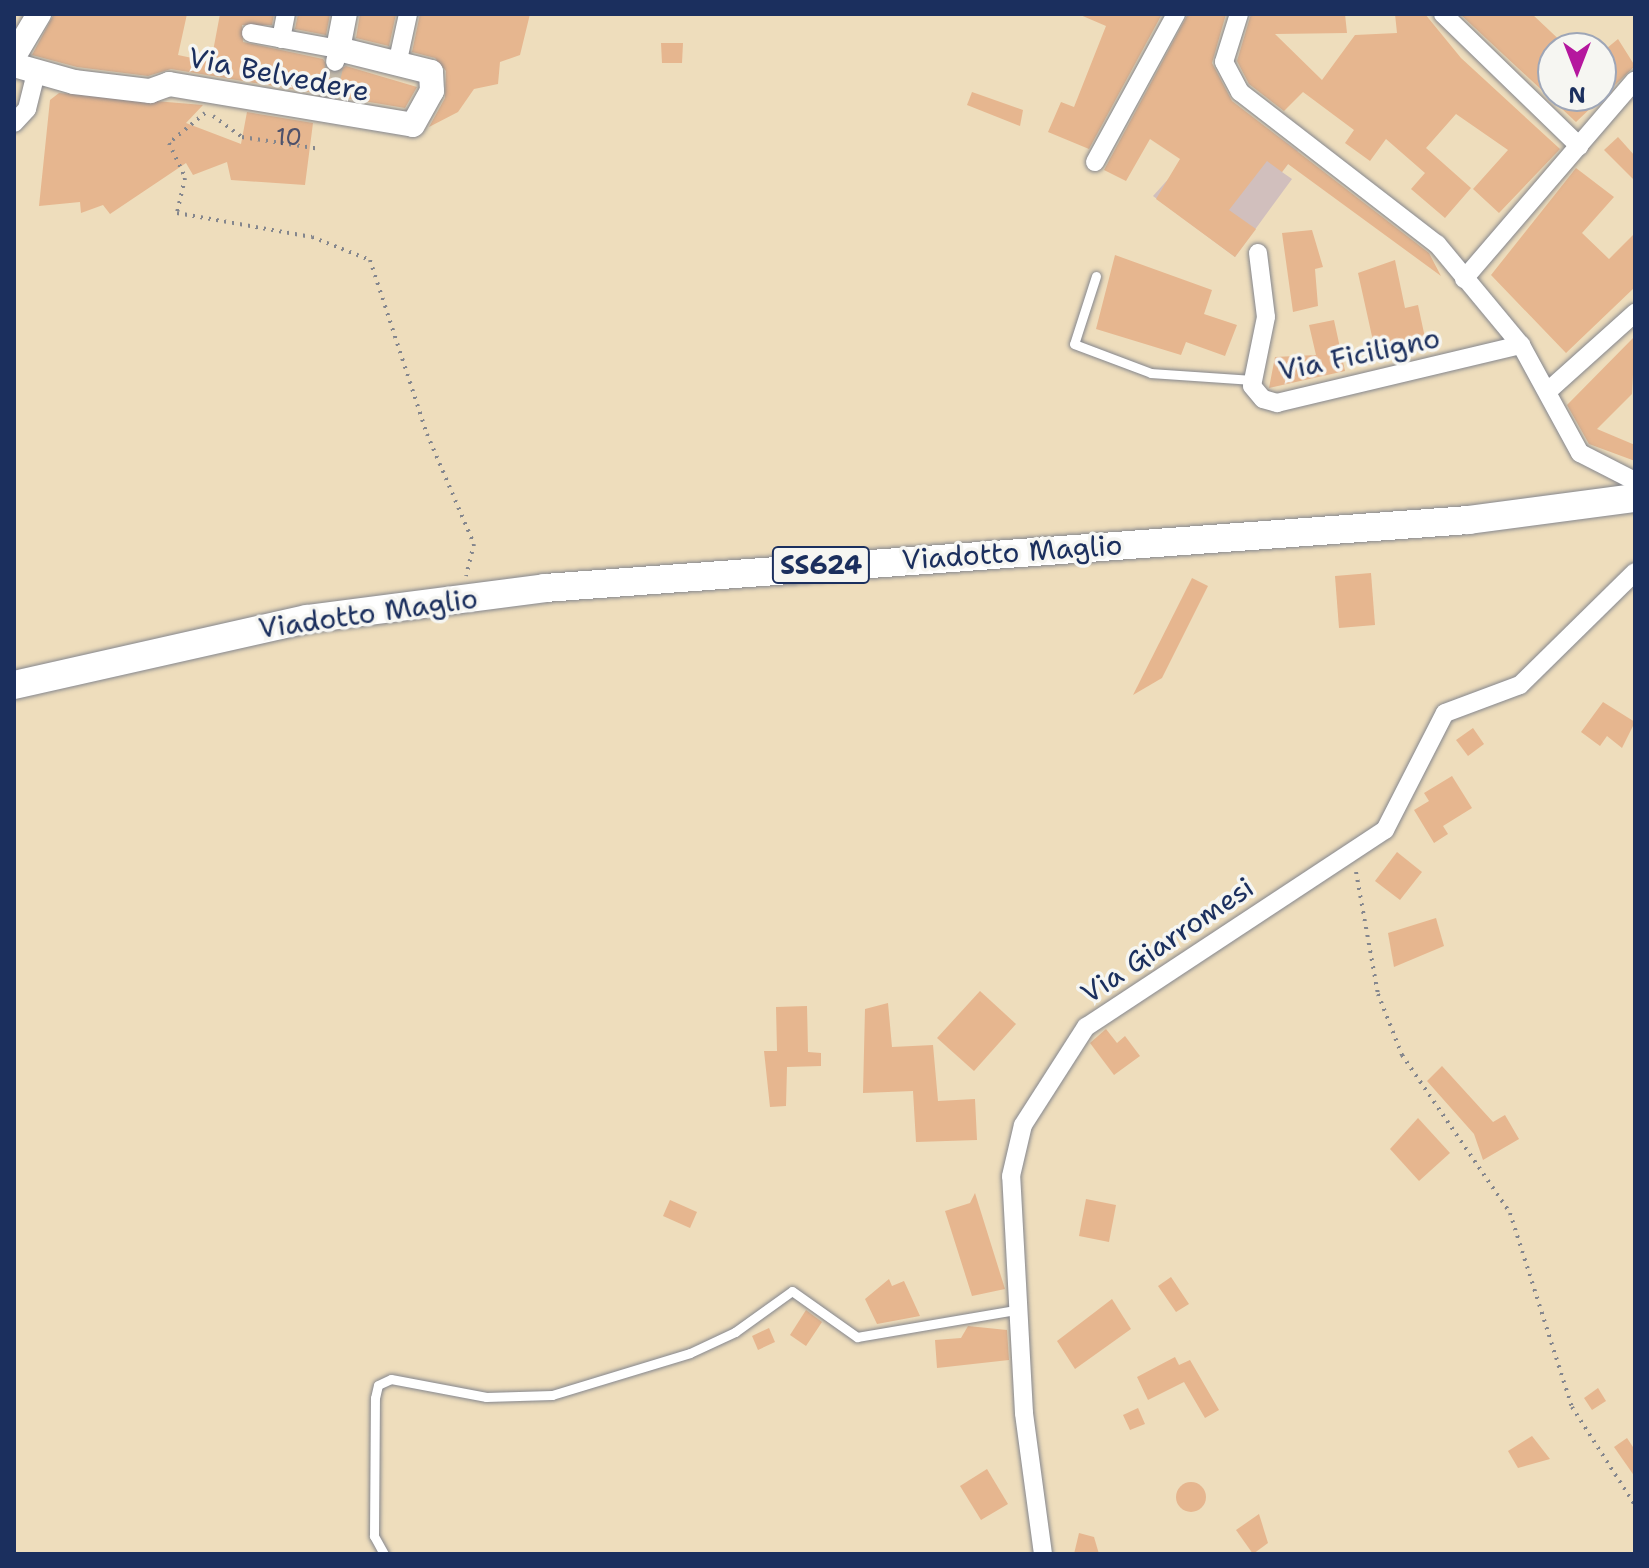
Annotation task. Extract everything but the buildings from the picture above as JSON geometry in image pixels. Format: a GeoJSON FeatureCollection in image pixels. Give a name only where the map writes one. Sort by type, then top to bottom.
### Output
{"type":"FeatureCollection","features":[{"type":"Feature","properties":{"kind":"main road"},"geometry":{"type":"LineString","coordinates":[[14,56],[39,14]]}},
{"type":"Feature","properties":{"kind":"main road"},"geometry":{"type":"LineString","coordinates":[[345,14],[336,56],[398,60]]}},
{"type":"Feature","properties":{"kind":"main road","name":"Via Belvedere"},"geometry":{"type":"LineString","coordinates":[[24,70],[150,91],[169,84],[325,109],[394,127],[417,122],[433,81],[426,69],[398,60]]}},
{"type":"Feature","properties":{"kind":"main road","name":"Viadotto Maglio"},"geometry":{"type":"LineString","coordinates":[[14,685],[307,619],[545,588],[1452,522],[1635,498]]}},
{"type":"Feature","properties":{"kind":"street"},"geometry":{"type":"LineString","coordinates":[[281,39],[286,14]]}},
{"type":"Feature","properties":{"kind":"street"},"geometry":{"type":"LineString","coordinates":[[398,60],[408,14]]}},
{"type":"Feature","properties":{"kind":"street"},"geometry":{"type":"LineString","coordinates":[[1095,162],[1176,14]]}},
{"type":"Feature","properties":{"kind":"street"},"geometry":{"type":"LineString","coordinates":[[1239,14],[1224,62],[1242,94],[1437,244],[1521,345],[1580,453],[1635,481]]}},
{"type":"Feature","properties":{"kind":"street"},"geometry":{"type":"LineString","coordinates":[[1443,14],[1579,146]]}},
{"type":"Feature","properties":{"kind":"street"},"geometry":{"type":"LineString","coordinates":[[251,33],[336,56]]}},
{"type":"Feature","properties":{"kind":"street"},"geometry":{"type":"LineString","coordinates":[[14,123],[27,109],[24,70]]}},
{"type":"Feature","properties":{"kind":"street"},"geometry":{"type":"LineString","coordinates":[[1464,279],[1635,80]]}},
{"type":"Feature","properties":{"kind":"street","name":"Via Ficiligno"},"geometry":{"type":"LineString","coordinates":[[1258,253],[1266,317],[1252,380],[1255,394],[1277,403],[1521,345]]}},
{"type":"Feature","properties":{"kind":"street"},"geometry":{"type":"LineString","coordinates":[[1548,391],[1633,318]]}},
{"type":"Feature","properties":{"kind":"street","name":"Via Giarromesi"},"geometry":{"type":"LineString","coordinates":[[1043,1554],[1024,1413],[1024,1309],[1011,1176],[1023,1125],[1086,1027],[1385,830],[1445,713],[1520,685],[1635,572]]}},
{"type":"Feature","properties":{"kind":"lane"},"geometry":{"type":"LineString","coordinates":[[1096,276],[1074,344],[1151,373],[1252,380]]}},
{"type":"Feature","properties":{"kind":"lane"},"geometry":{"type":"LineString","coordinates":[[384,1554],[374,1536],[375,1398],[378,1385],[391,1379],[497,1398],[552,1395],[690,1353],[735,1332],[792,1291],[857,1337],[1024,1309]]}},
{"type":"Feature","properties":{"kind":"path"},"geometry":{"type":"LineString","coordinates":[[197,111],[207,114],[242,137],[320,149]]}},
{"type":"Feature","properties":{"kind":"path"},"geometry":{"type":"LineString","coordinates":[[207,114],[169,143],[185,178],[177,213],[312,237],[370,260],[411,391],[474,544],[466,579],[456,585]]}},
{"type":"Feature","properties":{"kind":"path"},"geometry":{"type":"LineString","coordinates":[[1353,850],[1378,994],[1402,1055],[1510,1213],[1572,1407],[1635,1505]]}},
{"type":"Feature","properties":{"kind":"shaded area"},"geometry":{"type":"Polygon","coordinates":[[[1235,105],[1298,151],[1282,172],[1292,179],[1235,257],[1153,196],[1235,105]]]}},
{"type":"Feature","properties":{"kind":"tunnel"},"geometry":{"type":"LineString","coordinates":[[326,105],[335,62]]}}]}
